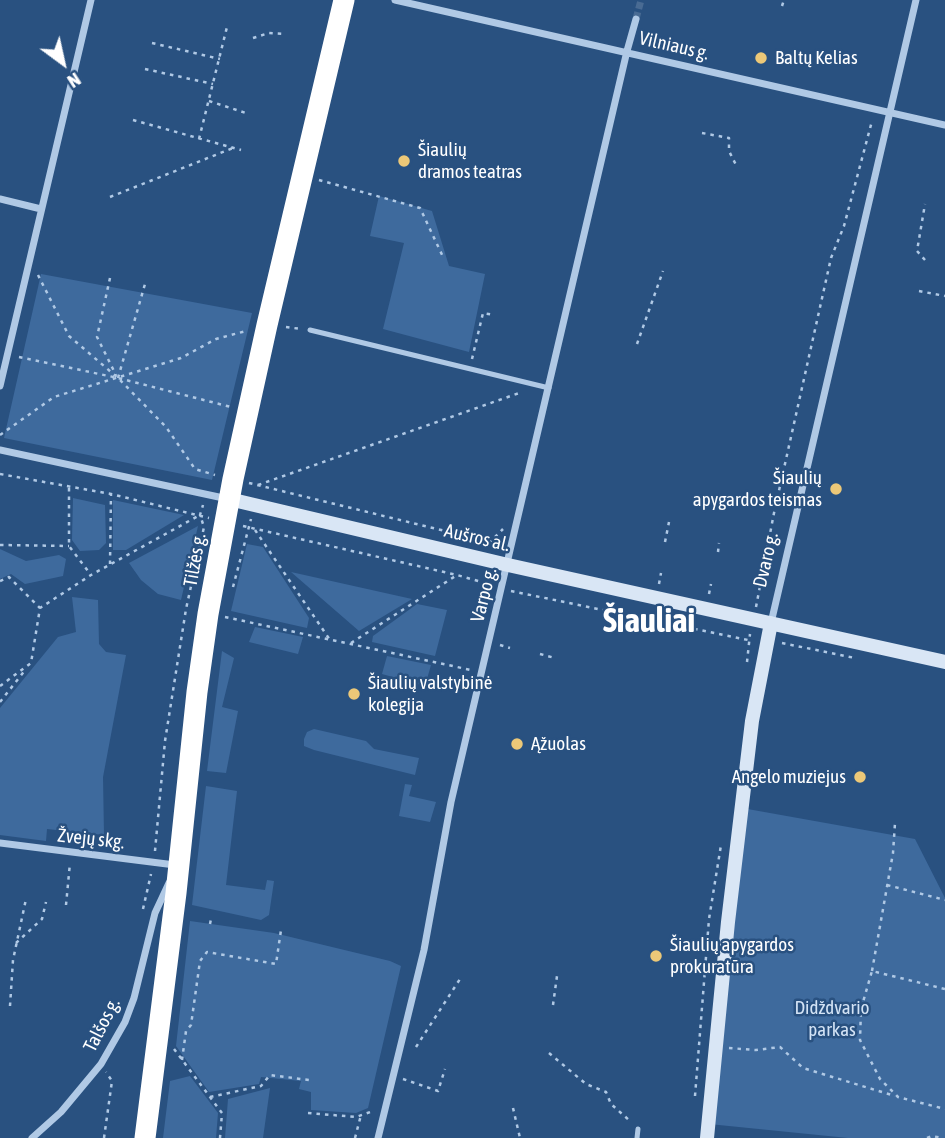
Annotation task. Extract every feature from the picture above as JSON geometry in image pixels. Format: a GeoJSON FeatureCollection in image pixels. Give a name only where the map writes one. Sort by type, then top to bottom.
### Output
{"type":"FeatureCollection","features":[{"type":"Feature","properties":{"kind":"highway","name":"Tilžės g."},"geometry":{"type":"LineString","coordinates":[[145,1138],[208,614],[229,499],[267,325],[344,0]]}},
{"type":"Feature","properties":{"kind":"main road","name":"Aušros al."},"geometry":{"type":"LineString","coordinates":[[229,499],[508,565],[945,662]]}},
{"type":"Feature","properties":{"kind":"main road","name":"Dvaro g."},"geometry":{"type":"LineString","coordinates":[[707,1138],[752,721],[771,623]]}},
{"type":"Feature","properties":{"kind":"street"},"geometry":{"type":"LineString","coordinates":[[0,386],[91,0]]}},
{"type":"Feature","properties":{"kind":"street","name":"Vilniaus g."},"geometry":{"type":"LineString","coordinates":[[395,0],[945,125]]}},
{"type":"Feature","properties":{"kind":"street","name":"Dvaro g."},"geometry":{"type":"LineString","coordinates":[[771,623],[916,0]]}},
{"type":"Feature","properties":{"kind":"street","name":"Varpo g."},"geometry":{"type":"LineString","coordinates":[[378,1138],[424,950],[451,802],[508,565],[545,387],[636,19]]}},
{"type":"Feature","properties":{"kind":"street"},"geometry":{"type":"LineString","coordinates":[[0,199],[41,209]]}},
{"type":"Feature","properties":{"kind":"street","name":"Aušros al."},"geometry":{"type":"LineString","coordinates":[[0,450],[229,499]]}},
{"type":"Feature","properties":{"kind":"street","name":"Žvejų skg."},"geometry":{"type":"LineString","coordinates":[[0,844],[178,865]]}},
{"type":"Feature","properties":{"kind":"street","name":"Talšos g."},"geometry":{"type":"LineString","coordinates":[[32,1138],[61,1112],[101,1064],[125,1022],[134,998],[155,913],[178,865]]}},
{"type":"Feature","properties":{"kind":"lane"},"geometry":{"type":"LineString","coordinates":[[310,330],[545,387]]}},
{"type":"Feature","properties":{"kind":"lane"},"geometry":{"type":"LineString","coordinates":[[637,1138],[638,1129]]}},
{"type":"Feature","properties":{"kind":"path"},"geometry":{"type":"LineString","coordinates":[[782,6],[784,0]]}},
{"type":"Feature","properties":{"kind":"path"},"geometry":{"type":"LineString","coordinates":[[200,139],[227,27]]}},
{"type":"Feature","properties":{"kind":"path"},"geometry":{"type":"LineString","coordinates":[[253,38],[269,33],[286,34]]}},
{"type":"Feature","properties":{"kind":"path"},"geometry":{"type":"LineString","coordinates":[[152,43],[220,59]]}},
{"type":"Feature","properties":{"kind":"path"},"geometry":{"type":"LineString","coordinates":[[145,69],[213,84]]}},
{"type":"Feature","properties":{"kind":"path"},"geometry":{"type":"LineString","coordinates":[[209,101],[249,114]]}},
{"type":"Feature","properties":{"kind":"path"},"geometry":{"type":"LineString","coordinates":[[749,640],[774,513],[831,258],[844,226],[869,126],[878,110]]}},
{"type":"Feature","properties":{"kind":"path"},"geometry":{"type":"LineString","coordinates":[[133,120],[241,150]]}},
{"type":"Feature","properties":{"kind":"path"},"geometry":{"type":"LineString","coordinates":[[702,133],[729,138],[729,151],[737,167]]}},
{"type":"Feature","properties":{"kind":"path"},"geometry":{"type":"LineString","coordinates":[[110,197],[233,148]]}},
{"type":"Feature","properties":{"kind":"path"},"geometry":{"type":"LineString","coordinates":[[302,175],[420,208],[443,259]]}},
{"type":"Feature","properties":{"kind":"path"},"geometry":{"type":"LineString","coordinates":[[925,204],[917,251],[925,260]]}},
{"type":"Feature","properties":{"kind":"path"},"geometry":{"type":"LineString","coordinates":[[29,261],[69,336],[118,378],[166,427],[195,469],[210,474]]}},
{"type":"Feature","properties":{"kind":"path"},"geometry":{"type":"LineString","coordinates":[[637,344],[663,271]]}},
{"type":"Feature","properties":{"kind":"path"},"geometry":{"type":"LineString","coordinates":[[110,278],[97,337],[118,378]]}},
{"type":"Feature","properties":{"kind":"path"},"geometry":{"type":"LineString","coordinates":[[118,378],[145,284]]}},
{"type":"Feature","properties":{"kind":"path"},"geometry":{"type":"LineString","coordinates":[[919,291],[945,296]]}},
{"type":"Feature","properties":{"kind":"path"},"geometry":{"type":"LineString","coordinates":[[469,369],[483,313],[494,316]]}},
{"type":"Feature","properties":{"kind":"path"},"geometry":{"type":"LineString","coordinates":[[0,435],[54,397],[181,358],[216,340],[267,325],[310,330]]}},
{"type":"Feature","properties":{"kind":"path"},"geometry":{"type":"LineString","coordinates":[[8,355],[118,378],[248,411]]}},
{"type":"Feature","properties":{"kind":"path"},"geometry":{"type":"LineString","coordinates":[[515,529],[505,527],[490,542],[258,485],[545,387]]}},
{"type":"Feature","properties":{"kind":"path"},"geometry":{"type":"LineString","coordinates":[[0,474],[111,494],[457,575],[502,589],[749,640],[768,640],[858,659]]}},
{"type":"Feature","properties":{"kind":"path"},"geometry":{"type":"LineString","coordinates":[[69,487],[69,546],[91,575]]}},
{"type":"Feature","properties":{"kind":"path"},"geometry":{"type":"LineString","coordinates":[[110,564],[111,494]]}},
{"type":"Feature","properties":{"kind":"path"},"geometry":{"type":"LineString","coordinates":[[0,702],[31,663],[40,608],[91,575],[200,515]]}},
{"type":"Feature","properties":{"kind":"path"},"geometry":{"type":"LineString","coordinates":[[143,911],[153,862],[165,741],[186,609],[204,527],[200,515]]}},
{"type":"Feature","properties":{"kind":"path"},"geometry":{"type":"LineString","coordinates":[[665,542],[669,522]]}},
{"type":"Feature","properties":{"kind":"path"},"geometry":{"type":"LineString","coordinates":[[254,529],[330,640]]}},
{"type":"Feature","properties":{"kind":"path"},"geometry":{"type":"LineString","coordinates":[[718,552],[719,543]]}},
{"type":"Feature","properties":{"kind":"path"},"geometry":{"type":"LineString","coordinates":[[0,545],[69,546]]}},
{"type":"Feature","properties":{"kind":"path"},"geometry":{"type":"LineString","coordinates":[[349,644],[457,575]]}},
{"type":"Feature","properties":{"kind":"path"},"geometry":{"type":"LineString","coordinates":[[0,581],[9,577],[40,608]]}},
{"type":"Feature","properties":{"kind":"path"},"geometry":{"type":"LineString","coordinates":[[208,614],[458,667]]}},
{"type":"Feature","properties":{"kind":"path"},"geometry":{"type":"LineString","coordinates":[[540,654],[555,657]]}},
{"type":"Feature","properties":{"kind":"path"},"geometry":{"type":"LineString","coordinates":[[0,686],[31,663]]}},
{"type":"Feature","properties":{"kind":"path"},"geometry":{"type":"LineString","coordinates":[[895,822],[893,853],[872,971],[861,1009],[860,1040],[880,1079],[898,1097]]}},
{"type":"Feature","properties":{"kind":"path"},"geometry":{"type":"LineString","coordinates":[[66,905],[71,853]]}},
{"type":"Feature","properties":{"kind":"path"},"geometry":{"type":"LineString","coordinates":[[887,886],[945,900]]}},
{"type":"Feature","properties":{"kind":"path"},"geometry":{"type":"LineString","coordinates":[[10,1006],[13,960],[26,900]]}},
{"type":"Feature","properties":{"kind":"path"},"geometry":{"type":"LineString","coordinates":[[16,943],[42,919],[46,902]]}},
{"type":"Feature","properties":{"kind":"path"},"geometry":{"type":"LineString","coordinates":[[183,1060],[200,961],[207,952],[276,964],[281,930]]}},
{"type":"Feature","properties":{"kind":"path"},"geometry":{"type":"LineString","coordinates":[[872,971],[945,989]]}},
{"type":"Feature","properties":{"kind":"path"},"geometry":{"type":"LineString","coordinates":[[553,1004],[556,976]]}},
{"type":"Feature","properties":{"kind":"path"},"geometry":{"type":"LineString","coordinates":[[416,1047],[460,979]]}},
{"type":"Feature","properties":{"kind":"path"},"geometry":{"type":"LineString","coordinates":[[172,1046],[222,1113],[220,1138]]}},
{"type":"Feature","properties":{"kind":"path"},"geometry":{"type":"LineString","coordinates":[[715,1048],[756,1050],[780,1047],[803,1068],[945,1110]]}},
{"type":"Feature","properties":{"kind":"path"},"geometry":{"type":"LineString","coordinates":[[549,1053],[586,1084],[606,1092],[611,1104],[638,1129]]}},
{"type":"Feature","properties":{"kind":"path"},"geometry":{"type":"LineString","coordinates":[[101,1064],[112,1081],[104,1138]]}},
{"type":"Feature","properties":{"kind":"path"},"geometry":{"type":"LineString","coordinates":[[393,1076],[438,1091],[445,1069]]}},
{"type":"Feature","properties":{"kind":"path"},"geometry":{"type":"LineString","coordinates":[[210,1097],[261,1086],[270,1075],[309,1080]]}},
{"type":"Feature","properties":{"kind":"path"},"geometry":{"type":"LineString","coordinates":[[308,1113],[356,1117],[386,1106]]}},
{"type":"Feature","properties":{"kind":"path"},"geometry":{"type":"LineString","coordinates":[[513,1108],[520,1138]]}},
{"type":"Feature","properties":{"kind":"path"},"geometry":{"type":"LineString","coordinates":[[355,1138],[361,1115]]}},
{"type":"Feature","properties":{"kind":"path"},"geometry":{"type":"LineString","coordinates":[[927,1138],[942,1138]]}},
{"type":"Feature","properties":{"kind":"green space"},"geometry":{"type":"Polygon","coordinates":[[[379,196],[432,211],[449,266],[485,274],[469,352],[383,329],[404,243],[370,236],[379,196]]]}},
{"type":"Feature","properties":{"kind":"green space"},"geometry":{"type":"Polygon","coordinates":[[[41,274],[252,313],[212,480],[4,438],[41,274]]]}},
{"type":"Feature","properties":{"kind":"green space"},"geometry":{"type":"Polygon","coordinates":[[[73,498],[105,505],[106,543],[99,550],[80,551],[72,540],[73,498]]]}},
{"type":"Feature","properties":{"kind":"green space"},"geometry":{"type":"Polygon","coordinates":[[[113,500],[184,515],[126,550],[113,550],[113,500]]]}},
{"type":"Feature","properties":{"kind":"green space"},"geometry":{"type":"Polygon","coordinates":[[[198,526],[181,600],[158,594],[141,580],[129,563],[198,526]]]}},
{"type":"Feature","properties":{"kind":"green space"},"geometry":{"type":"Polygon","coordinates":[[[247,544],[263,547],[309,618],[307,628],[231,611],[247,544]]]}},
{"type":"Feature","properties":{"kind":"green space"},"geometry":{"type":"Polygon","coordinates":[[[0,549],[26,561],[59,555],[66,559],[63,576],[25,584],[11,574],[0,579],[0,549]]]}},
{"type":"Feature","properties":{"kind":"green space"},"geometry":{"type":"Polygon","coordinates":[[[291,572],[412,599],[359,631],[291,572]]]}},
{"type":"Feature","properties":{"kind":"green space"},"geometry":{"type":"Polygon","coordinates":[[[72,597],[98,600],[99,644],[106,652],[126,655],[103,777],[104,835],[47,829],[46,841],[0,835],[0,708],[58,637],[76,632],[72,597]]]}},
{"type":"Feature","properties":{"kind":"green space"},"geometry":{"type":"Polygon","coordinates":[[[417,604],[447,610],[435,656],[372,642],[373,636],[417,604]]]}},
{"type":"Feature","properties":{"kind":"green space"},"geometry":{"type":"Polygon","coordinates":[[[255,627],[303,637],[298,654],[249,642],[255,627]]]}},
{"type":"Feature","properties":{"kind":"green space"},"geometry":{"type":"Polygon","coordinates":[[[222,651],[234,658],[222,707],[238,711],[226,773],[207,771],[222,651]]]}},
{"type":"Feature","properties":{"kind":"green space"},"geometry":{"type":"Polygon","coordinates":[[[387,656],[431,665],[425,686],[382,674],[387,656]]]}},
{"type":"Feature","properties":{"kind":"green space"},"geometry":{"type":"Polygon","coordinates":[[[314,729],[366,741],[374,749],[419,758],[415,775],[304,746],[307,732],[314,729]]]}},
{"type":"Feature","properties":{"kind":"green space"},"geometry":{"type":"Polygon","coordinates":[[[405,784],[412,785],[409,796],[436,802],[430,822],[399,816],[405,784]]]}},
{"type":"Feature","properties":{"kind":"green space"},"geometry":{"type":"Polygon","coordinates":[[[206,786],[237,791],[226,885],[265,890],[267,880],[274,881],[269,915],[261,920],[192,905],[206,786]]]}},
{"type":"Feature","properties":{"kind":"green space","name":"Didždvario parkas"},"geometry":{"type":"Polygon","coordinates":[[[742,808],[915,839],[945,898],[945,1138],[848,1138],[709,1124],[742,808]]]}},
{"type":"Feature","properties":{"kind":"green space"},"geometry":{"type":"Polygon","coordinates":[[[190,921],[274,933],[401,966],[368,1108],[356,1113],[311,1110],[311,1092],[299,1089],[301,1081],[261,1077],[259,1084],[209,1092],[176,1046],[190,921]]]}},
{"type":"Feature","properties":{"kind":"green space"},"geometry":{"type":"Polygon","coordinates":[[[190,1076],[218,1113],[216,1138],[163,1138],[170,1081],[190,1076]]]}},
{"type":"Feature","properties":{"kind":"green space"},"geometry":{"type":"Polygon","coordinates":[[[270,1088],[263,1138],[225,1138],[228,1099],[270,1088]]]}},
{"type":"Feature","properties":{"kind":"tunnel"},"geometry":{"type":"LineString","coordinates":[[636,19],[641,0]]}},
{"type":"Feature","properties":{"kind":"place","name":"Baltų Kelias"},"geometry":{"type":"Point","coordinates":[761,58]}},
{"type":"Feature","properties":{"kind":"place","name":"Šiaulių dramos teatras"},"geometry":{"type":"Point","coordinates":[404,161]}},
{"type":"Feature","properties":{"kind":"place","name":"Šiaulių apygardos teismas"},"geometry":{"type":"Point","coordinates":[836,489]}},
{"type":"Feature","properties":{"kind":"place","name":"Šiaulių valstybinė kolegija"},"geometry":{"type":"Point","coordinates":[354,694]}},
{"type":"Feature","properties":{"kind":"place","name":"Ąžuolas"},"geometry":{"type":"Point","coordinates":[517,744]}},
{"type":"Feature","properties":{"kind":"place","name":"Angelo muziejus"},"geometry":{"type":"Point","coordinates":[860,777]}},
{"type":"Feature","properties":{"kind":"place","name":"Šiaulių apygardos prokuratūra"},"geometry":{"type":"Point","coordinates":[656,956]}},
{"type":"Feature","properties":{"kind":"district","name":"Šiauliai"},"geometry":{"type":"Point","coordinates":[649,622]}}]}
